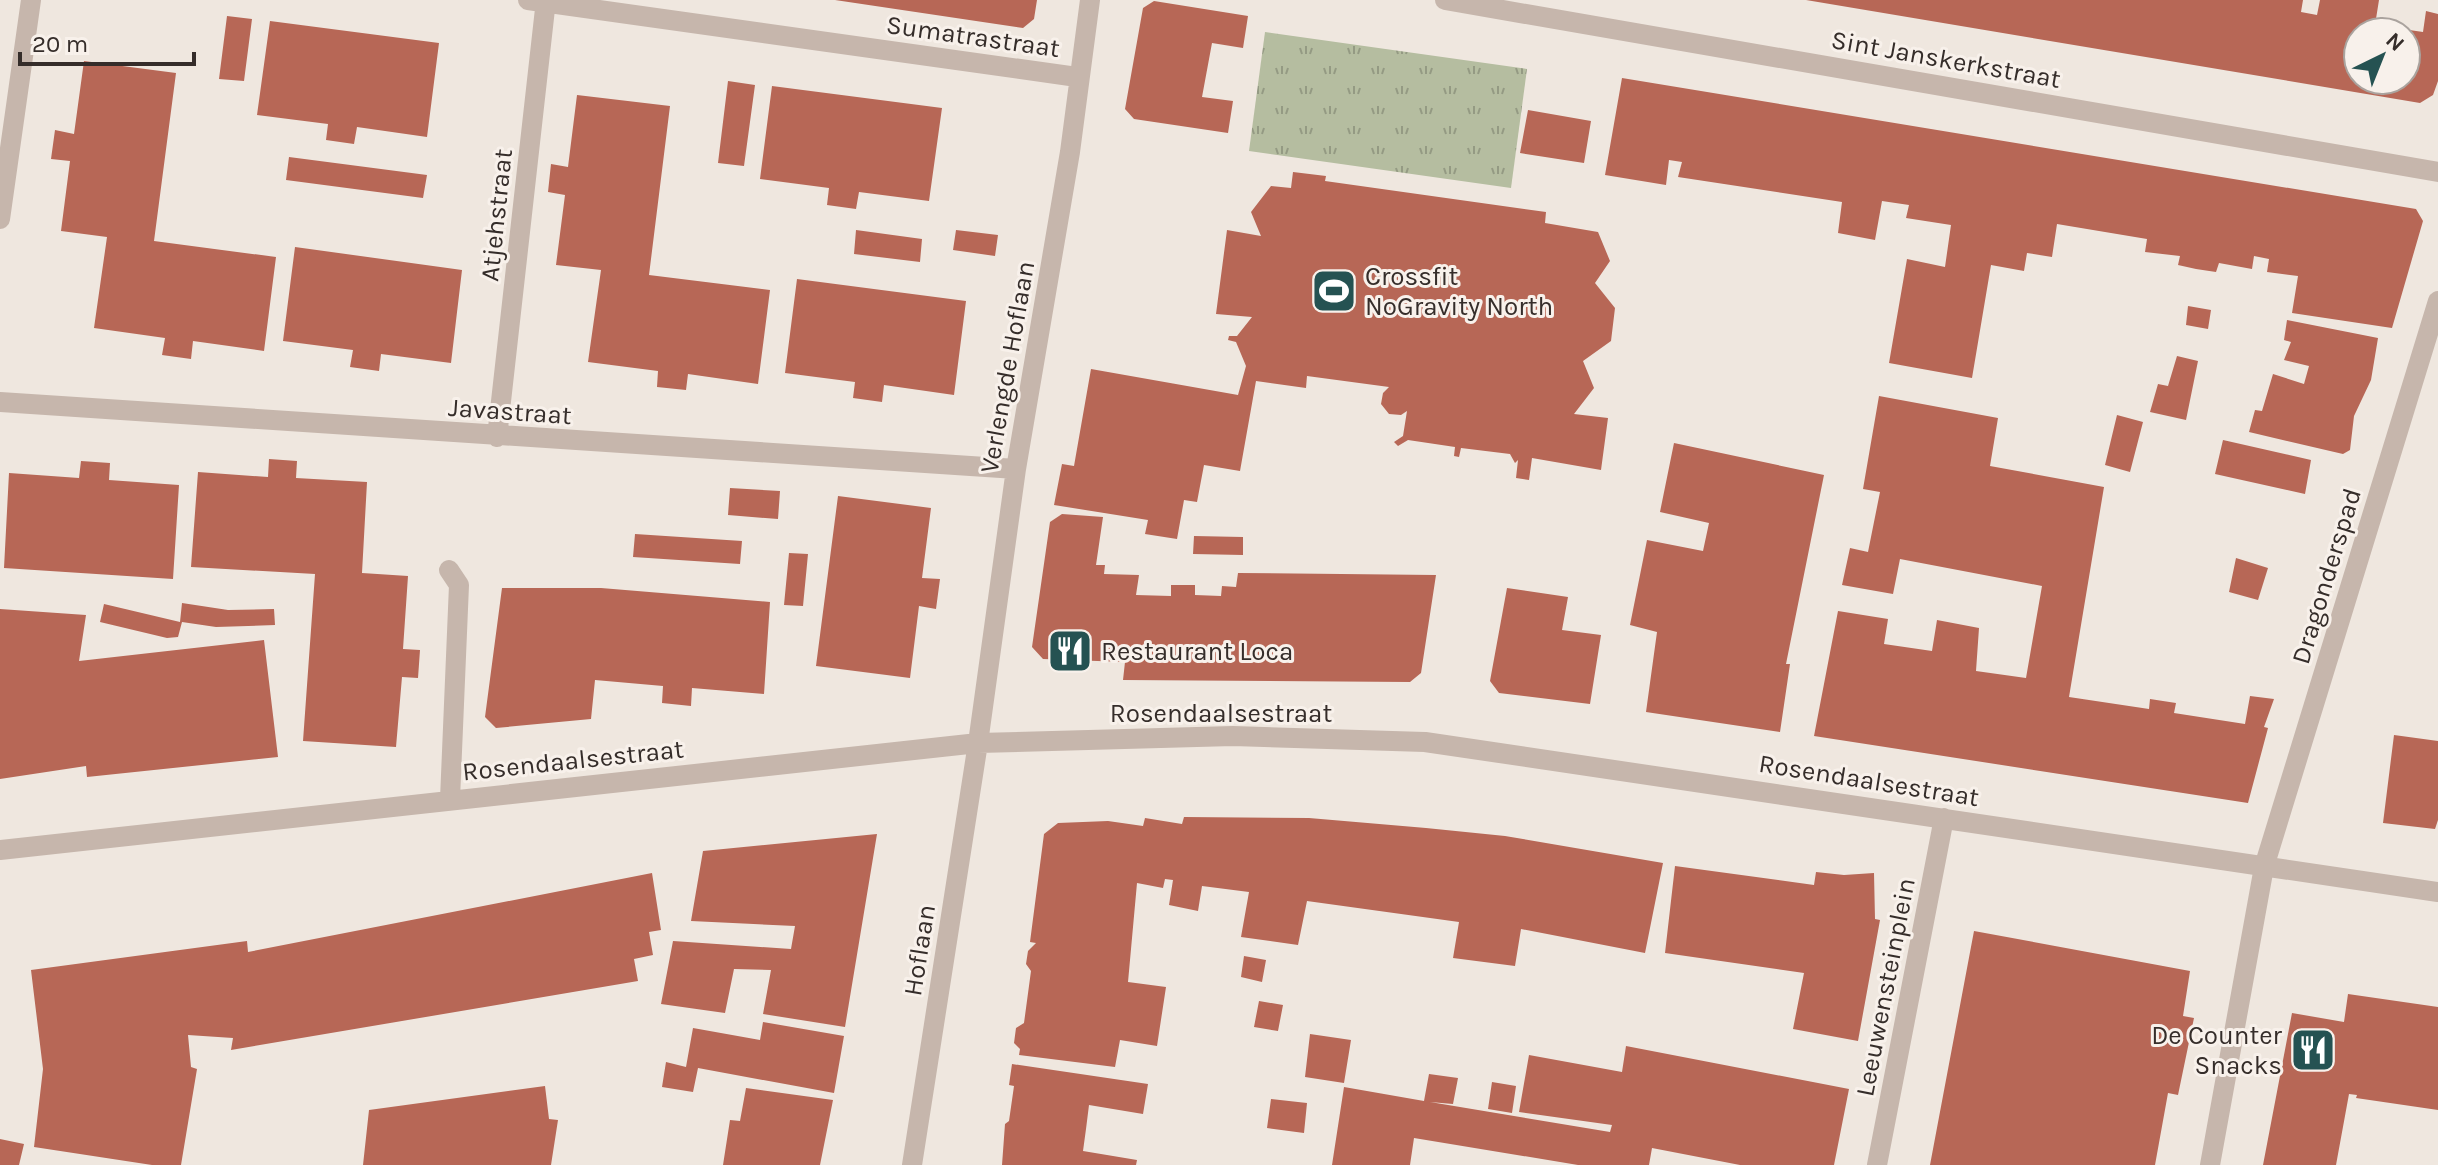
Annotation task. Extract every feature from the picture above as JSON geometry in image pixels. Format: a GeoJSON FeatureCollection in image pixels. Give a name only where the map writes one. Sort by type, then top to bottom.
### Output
{"type":"FeatureCollection","features":[{"type":"Feature","properties":{"kind":"street"},"geometry":{"type":"LineString","coordinates":[[0,219],[31,0]]}},
{"type":"Feature","properties":{"kind":"street","name":"Verlengde Hoflaan"},"geometry":{"type":"LineString","coordinates":[[978,743],[1016,469],[1070,152],[1077,77],[1090,0]]}},
{"type":"Feature","properties":{"kind":"street","name":"Sint Janskerkstraat"},"geometry":{"type":"LineString","coordinates":[[1445,0],[2438,172]]}},
{"type":"Feature","properties":{"kind":"street","name":"Sumatrastraat"},"geometry":{"type":"LineString","coordinates":[[540,1],[1077,77]]}},
{"type":"Feature","properties":{"kind":"street","name":"Atjehstraat"},"geometry":{"type":"LineString","coordinates":[[497,437],[540,1]]}},
{"type":"Feature","properties":{"kind":"street","name":"Dragonderspad"},"geometry":{"type":"LineString","coordinates":[[2264,867],[2438,301]]}},
{"type":"Feature","properties":{"kind":"street","name":"Javastraat"},"geometry":{"type":"LineString","coordinates":[[0,402],[1016,469]]}},
{"type":"Feature","properties":{"kind":"street"},"geometry":{"type":"LineString","coordinates":[[449,570],[459,585],[450,799]]}},
{"type":"Feature","properties":{"kind":"street","name":"Rosendaalsestraat"},"geometry":{"type":"LineString","coordinates":[[0,850],[978,743],[1233,736],[1425,742],[2438,892]]}},
{"type":"Feature","properties":{"kind":"street","name":"Hoflaan"},"geometry":{"type":"LineString","coordinates":[[912,1165],[978,743]]}},
{"type":"Feature","properties":{"kind":"street","name":"Leeuwensteinplein"},"geometry":{"type":"LineString","coordinates":[[1877,1165],[1944,818]]}},
{"type":"Feature","properties":{"kind":"street"},"geometry":{"type":"LineString","coordinates":[[2210,1165],[2264,867]]}},
{"type":"Feature","properties":{"kind":"green space"},"geometry":{"type":"Polygon","coordinates":[[[1265,32],[1527,69],[1511,188],[1249,151],[1265,32]]]}},
{"type":"Feature","properties":{"kind":"building"},"geometry":{"type":"Polygon","coordinates":[[[835,0],[1037,0],[1034,19],[1023,28],[835,0]]]}},
{"type":"Feature","properties":{"kind":"building"},"geometry":{"type":"Polygon","coordinates":[[[1806,0],[2303,0],[2301,12],[2317,15],[2320,0],[2379,0],[2376,16],[2342,16],[2342,90],[1806,0]]]}},
{"type":"Feature","properties":{"kind":"building"},"geometry":{"type":"Polygon","coordinates":[[[1154,1],[1248,16],[1243,48],[1212,43],[1202,97],[1233,101],[1228,133],[1134,119],[1125,109],[1143,8],[1154,1]]]}},
{"type":"Feature","properties":{"kind":"building"},"geometry":{"type":"Polygon","coordinates":[[[2426,11],[2438,14],[2438,81],[2433,95],[2420,103],[2378,96],[2422,96],[2422,32],[2426,11]]]}},
{"type":"Feature","properties":{"kind":"building"},"geometry":{"type":"Polygon","coordinates":[[[227,16],[252,19],[244,81],[219,79],[227,16]]]}},
{"type":"Feature","properties":{"kind":"building"},"geometry":{"type":"Polygon","coordinates":[[[270,21],[439,43],[427,137],[357,127],[354,144],[326,140],[328,124],[257,115],[270,21]]]}},
{"type":"Feature","properties":{"kind":"building"},"geometry":{"type":"Polygon","coordinates":[[[84,61],[176,73],[154,241],[276,257],[264,351],[193,341],[191,359],[162,355],[165,338],[94,328],[107,237],[61,231],[70,161],[51,159],[55,130],[74,134],[84,61]]]}},
{"type":"Feature","properties":{"kind":"building"},"geometry":{"type":"Polygon","coordinates":[[[1622,78],[2416,209],[2423,221],[2392,328],[2292,313],[2298,276],[2267,272],[2269,259],[2254,256],[2252,269],[2219,263],[2216,272],[2196,269],[2178,265],[2180,256],[2145,252],[2147,239],[2057,224],[2052,257],[2027,253],[2024,271],[1991,265],[1972,378],[1889,363],[1907,259],[1945,267],[1951,225],[1906,218],[1909,205],[1882,201],[1875,240],[1838,233],[1842,202],[1678,177],[1682,162],[1669,160],[1666,185],[1605,175],[1622,78]]]}},
{"type":"Feature","properties":{"kind":"building"},"geometry":{"type":"Polygon","coordinates":[[[728,81],[755,85],[744,166],[718,163],[728,81]]]}},
{"type":"Feature","properties":{"kind":"building"},"geometry":{"type":"Polygon","coordinates":[[[772,86],[942,108],[929,201],[859,192],[856,209],[827,205],[829,188],[760,179],[772,86]]]}},
{"type":"Feature","properties":{"kind":"building"},"geometry":{"type":"Polygon","coordinates":[[[577,95],[670,106],[649,275],[770,290],[758,384],[688,374],[686,390],[657,387],[658,371],[588,362],[601,270],[556,265],[565,195],[548,192],[551,164],[568,167],[577,95]]]}},
{"type":"Feature","properties":{"kind":"building"},"geometry":{"type":"Polygon","coordinates":[[[1528,110],[1591,121],[1584,163],[1520,153],[1528,110]]]}},
{"type":"Feature","properties":{"kind":"building"},"geometry":{"type":"Polygon","coordinates":[[[289,157],[427,175],[423,198],[286,180],[289,157]]]}},
{"type":"Feature","properties":{"kind":"building"},"geometry":{"type":"Polygon","coordinates":[[[1293,172],[1326,176],[1325,181],[1546,212],[1545,223],[1598,232],[1610,261],[1595,283],[1615,308],[1611,341],[1583,361],[1594,388],[1574,414],[1608,418],[1601,470],[1532,458],[1529,480],[1516,478],[1518,460],[1515,463],[1510,454],[1461,448],[1459,457],[1454,456],[1455,447],[1408,440],[1398,446],[1394,442],[1403,436],[1407,411],[1401,415],[1389,414],[1381,404],[1383,393],[1389,387],[1307,376],[1306,388],[1256,381],[1240,471],[1204,465],[1197,502],[1184,500],[1177,539],[1145,534],[1148,520],[1054,505],[1062,464],[1074,466],[1091,369],[1238,395],[1246,366],[1236,342],[1228,340],[1229,336],[1237,336],[1252,317],[1216,314],[1227,230],[1261,236],[1251,212],[1271,186],[1291,188],[1293,172]]]}},
{"type":"Feature","properties":{"kind":"building"},"geometry":{"type":"Polygon","coordinates":[[[856,230],[922,239],[920,262],[854,254],[856,230]]]}},
{"type":"Feature","properties":{"kind":"building"},"geometry":{"type":"Polygon","coordinates":[[[956,230],[998,235],[995,256],[953,250],[956,230]]]}},
{"type":"Feature","properties":{"kind":"building"},"geometry":{"type":"Polygon","coordinates":[[[295,247],[462,270],[451,363],[381,354],[379,371],[350,367],[353,350],[283,341],[295,247]]]}},
{"type":"Feature","properties":{"kind":"building"},"geometry":{"type":"Polygon","coordinates":[[[797,279],[966,301],[954,395],[884,385],[882,402],[853,398],[855,382],[785,373],[797,279]]]}},
{"type":"Feature","properties":{"kind":"building"},"geometry":{"type":"Polygon","coordinates":[[[2188,306],[2211,310],[2208,329],[2186,325],[2188,306]]]}},
{"type":"Feature","properties":{"kind":"building"},"geometry":{"type":"Polygon","coordinates":[[[2287,320],[2378,338],[2371,380],[2354,416],[2350,450],[2343,454],[2249,432],[2255,410],[2262,411],[2273,374],[2304,384],[2309,366],[2284,360],[2291,342],[2284,340],[2287,320]]]}},
{"type":"Feature","properties":{"kind":"building"},"geometry":{"type":"Polygon","coordinates":[[[2177,356],[2198,361],[2186,420],[2150,412],[2158,384],[2168,386],[2177,356]]]}},
{"type":"Feature","properties":{"kind":"building"},"geometry":{"type":"Polygon","coordinates":[[[1879,396],[1998,418],[1990,466],[2104,487],[2069,697],[2149,709],[2150,699],[2176,703],[2174,713],[2245,724],[2250,696],[2274,699],[2264,727],[2268,728],[2248,803],[1814,736],[1838,611],[1888,619],[1884,644],[1932,651],[1937,620],[1979,628],[1976,671],[2026,678],[2042,586],[1900,559],[1893,594],[1842,585],[1850,548],[1868,552],[1880,492],[1863,489],[1879,396]]]}},
{"type":"Feature","properties":{"kind":"building"},"geometry":{"type":"Polygon","coordinates":[[[2117,415],[2143,422],[2130,472],[2105,465],[2117,415]]]}},
{"type":"Feature","properties":{"kind":"building"},"geometry":{"type":"Polygon","coordinates":[[[2223,440],[2311,460],[2305,494],[2215,474],[2223,440]]]}},
{"type":"Feature","properties":{"kind":"building"},"geometry":{"type":"Polygon","coordinates":[[[1674,443],[1824,475],[1786,664],[1790,664],[1780,732],[1646,712],[1657,632],[1630,625],[1647,540],[1703,551],[1709,523],[1660,512],[1674,443]]]}},
{"type":"Feature","properties":{"kind":"building"},"geometry":{"type":"Polygon","coordinates":[[[269,459],[297,461],[296,478],[367,482],[362,573],[408,576],[403,649],[420,650],[418,678],[402,677],[396,747],[303,741],[315,574],[191,567],[198,472],[268,477],[269,459]]]}},
{"type":"Feature","properties":{"kind":"building"},"geometry":{"type":"Polygon","coordinates":[[[81,461],[110,463],[109,480],[179,485],[173,579],[4,568],[9,473],[79,478],[81,461]]]}},
{"type":"Feature","properties":{"kind":"building"},"geometry":{"type":"Polygon","coordinates":[[[730,488],[780,491],[778,519],[728,515],[730,488]]]}},
{"type":"Feature","properties":{"kind":"building"},"geometry":{"type":"Polygon","coordinates":[[[838,496],[931,508],[922,578],[940,579],[936,609],[919,606],[910,678],[816,666],[838,496]]]}},
{"type":"Feature","properties":{"kind":"building"},"geometry":{"type":"Polygon","coordinates":[[[1062,514],[1103,517],[1096,565],[1105,565],[1104,574],[1139,575],[1136,595],[1171,596],[1171,585],[1195,585],[1195,595],[1221,596],[1222,586],[1236,587],[1238,573],[1436,575],[1421,673],[1410,682],[1123,680],[1125,662],[1043,659],[1032,647],[1050,522],[1062,514]]]}},
{"type":"Feature","properties":{"kind":"building"},"geometry":{"type":"Polygon","coordinates":[[[635,534],[742,541],[740,564],[633,557],[635,534]]]}},
{"type":"Feature","properties":{"kind":"building"},"geometry":{"type":"Polygon","coordinates":[[[1194,536],[1243,537],[1243,555],[1193,554],[1194,536]]]}},
{"type":"Feature","properties":{"kind":"building"},"geometry":{"type":"Polygon","coordinates":[[[789,553],[808,554],[803,606],[784,605],[789,553]]]}},
{"type":"Feature","properties":{"kind":"building"},"geometry":{"type":"Polygon","coordinates":[[[2236,558],[2268,568],[2258,600],[2229,592],[2236,558]]]}},
{"type":"Feature","properties":{"kind":"building"},"geometry":{"type":"Polygon","coordinates":[[[502,588],[601,588],[770,602],[764,694],[692,688],[691,706],[662,703],[663,686],[595,680],[591,719],[496,728],[485,717],[502,588]]]}},
{"type":"Feature","properties":{"kind":"building"},"geometry":{"type":"Polygon","coordinates":[[[1507,588],[1568,597],[1562,630],[1601,635],[1590,704],[1499,693],[1490,681],[1507,588]]]}},
{"type":"Feature","properties":{"kind":"building"},"geometry":{"type":"Polygon","coordinates":[[[182,603],[228,610],[274,609],[275,625],[216,627],[182,622],[178,637],[167,638],[100,622],[104,604],[180,622],[182,603]]]}},
{"type":"Feature","properties":{"kind":"building"},"geometry":{"type":"Polygon","coordinates":[[[0,609],[86,615],[79,661],[264,640],[278,757],[87,777],[86,766],[0,779],[0,609]]]}},
{"type":"Feature","properties":{"kind":"building"},"geometry":{"type":"Polygon","coordinates":[[[2394,735],[2438,741],[2438,820],[2435,829],[2383,823],[2394,735]]]}},
{"type":"Feature","properties":{"kind":"building"},"geometry":{"type":"Polygon","coordinates":[[[1184,817],[1309,818],[1426,828],[1505,836],[1663,863],[1645,953],[1521,929],[1515,966],[1453,958],[1459,922],[1307,901],[1298,945],[1241,937],[1249,892],[1202,886],[1198,911],[1169,905],[1173,880],[1165,879],[1163,888],[1137,883],[1128,982],[1166,987],[1157,1046],[1120,1040],[1115,1067],[1019,1055],[1020,1049],[1014,1043],[1016,1028],[1024,1023],[1031,971],[1026,964],[1028,951],[1036,943],[1030,942],[1044,834],[1058,823],[1108,821],[1143,826],[1145,818],[1182,824],[1184,817]]]}},
{"type":"Feature","properties":{"kind":"building"},"geometry":{"type":"Polygon","coordinates":[[[877,834],[845,1027],[763,1014],[771,970],[734,969],[725,1013],[661,1004],[673,941],[791,949],[795,926],[691,921],[703,851],[877,834]]]}},
{"type":"Feature","properties":{"kind":"building"},"geometry":{"type":"Polygon","coordinates":[[[1675,866],[1814,885],[1816,872],[1844,875],[1874,873],[1875,919],[1880,920],[1858,1041],[1793,1029],[1804,973],[1665,953],[1675,866]]]}},
{"type":"Feature","properties":{"kind":"building"},"geometry":{"type":"Polygon","coordinates":[[[652,873],[661,930],[649,932],[653,955],[634,959],[638,981],[231,1050],[233,1038],[188,1035],[191,1067],[197,1069],[181,1165],[152,1165],[34,1147],[43,1069],[31,970],[247,941],[248,952],[652,873]]]}},
{"type":"Feature","properties":{"kind":"building"},"geometry":{"type":"Polygon","coordinates":[[[1974,931],[2190,971],[2183,1016],[2194,1018],[2178,1095],[2168,1093],[2155,1165],[1930,1165],[1974,931]]]}},
{"type":"Feature","properties":{"kind":"building"},"geometry":{"type":"Polygon","coordinates":[[[1244,956],[1266,960],[1262,982],[1241,977],[1244,956]]]}},
{"type":"Feature","properties":{"kind":"building"},"geometry":{"type":"Polygon","coordinates":[[[2348,994],[2438,1007],[2438,1110],[2356,1098],[2357,1095],[2349,1094],[2336,1165],[2263,1165],[2292,1013],[2344,1022],[2348,994]]]}},
{"type":"Feature","properties":{"kind":"building"},"geometry":{"type":"Polygon","coordinates":[[[1259,1001],[1283,1005],[1278,1031],[1254,1027],[1259,1001]]]}},
{"type":"Feature","properties":{"kind":"building"},"geometry":{"type":"Polygon","coordinates":[[[763,1022],[844,1036],[834,1093],[698,1068],[693,1092],[662,1087],[666,1062],[686,1067],[693,1028],[760,1040],[763,1022]]]}},
{"type":"Feature","properties":{"kind":"building"},"geometry":{"type":"Polygon","coordinates":[[[1310,1034],[1351,1040],[1344,1083],[1305,1077],[1310,1034]]]}},
{"type":"Feature","properties":{"kind":"building"},"geometry":{"type":"Polygon","coordinates":[[[1626,1046],[1849,1089],[1834,1165],[1740,1165],[1652,1148],[1649,1165],[1578,1165],[1414,1138],[1410,1165],[1332,1165],[1344,1087],[1424,1101],[1429,1074],[1458,1078],[1453,1104],[1430,1102],[1610,1132],[1612,1125],[1519,1112],[1529,1055],[1622,1072],[1626,1046]]]}},
{"type":"Feature","properties":{"kind":"building"},"geometry":{"type":"Polygon","coordinates":[[[1012,1064],[1148,1084],[1143,1114],[1089,1105],[1083,1151],[1137,1160],[1136,1165],[1002,1165],[1005,1124],[1009,1121],[1014,1086],[1009,1085],[1012,1064]]]}},
{"type":"Feature","properties":{"kind":"building"},"geometry":{"type":"Polygon","coordinates":[[[1492,1082],[1516,1086],[1512,1113],[1488,1109],[1492,1082]]]}},
{"type":"Feature","properties":{"kind":"building"},"geometry":{"type":"Polygon","coordinates":[[[545,1086],[549,1119],[558,1120],[551,1165],[363,1165],[369,1110],[545,1086]]]}},
{"type":"Feature","properties":{"kind":"building"},"geometry":{"type":"Polygon","coordinates":[[[746,1088],[833,1100],[820,1165],[723,1165],[730,1120],[740,1121],[746,1088]]]}},
{"type":"Feature","properties":{"kind":"building"},"geometry":{"type":"Polygon","coordinates":[[[1271,1099],[1307,1103],[1304,1133],[1267,1128],[1271,1099]]]}},
{"type":"Feature","properties":{"kind":"building"},"geometry":{"type":"Polygon","coordinates":[[[0,1139],[24,1144],[19,1165],[0,1165],[0,1139]]]}},
{"type":"Feature","properties":{"kind":"place","name":"Crossfit NoGravity North"},"geometry":{"type":"Point","coordinates":[1334,291]}},
{"type":"Feature","properties":{"kind":"place","name":"Restaurant Loca"},"geometry":{"type":"Point","coordinates":[1070,651]}},
{"type":"Feature","properties":{"kind":"place","name":"De Counter Snacks"},"geometry":{"type":"Point","coordinates":[2313,1050]}}]}
